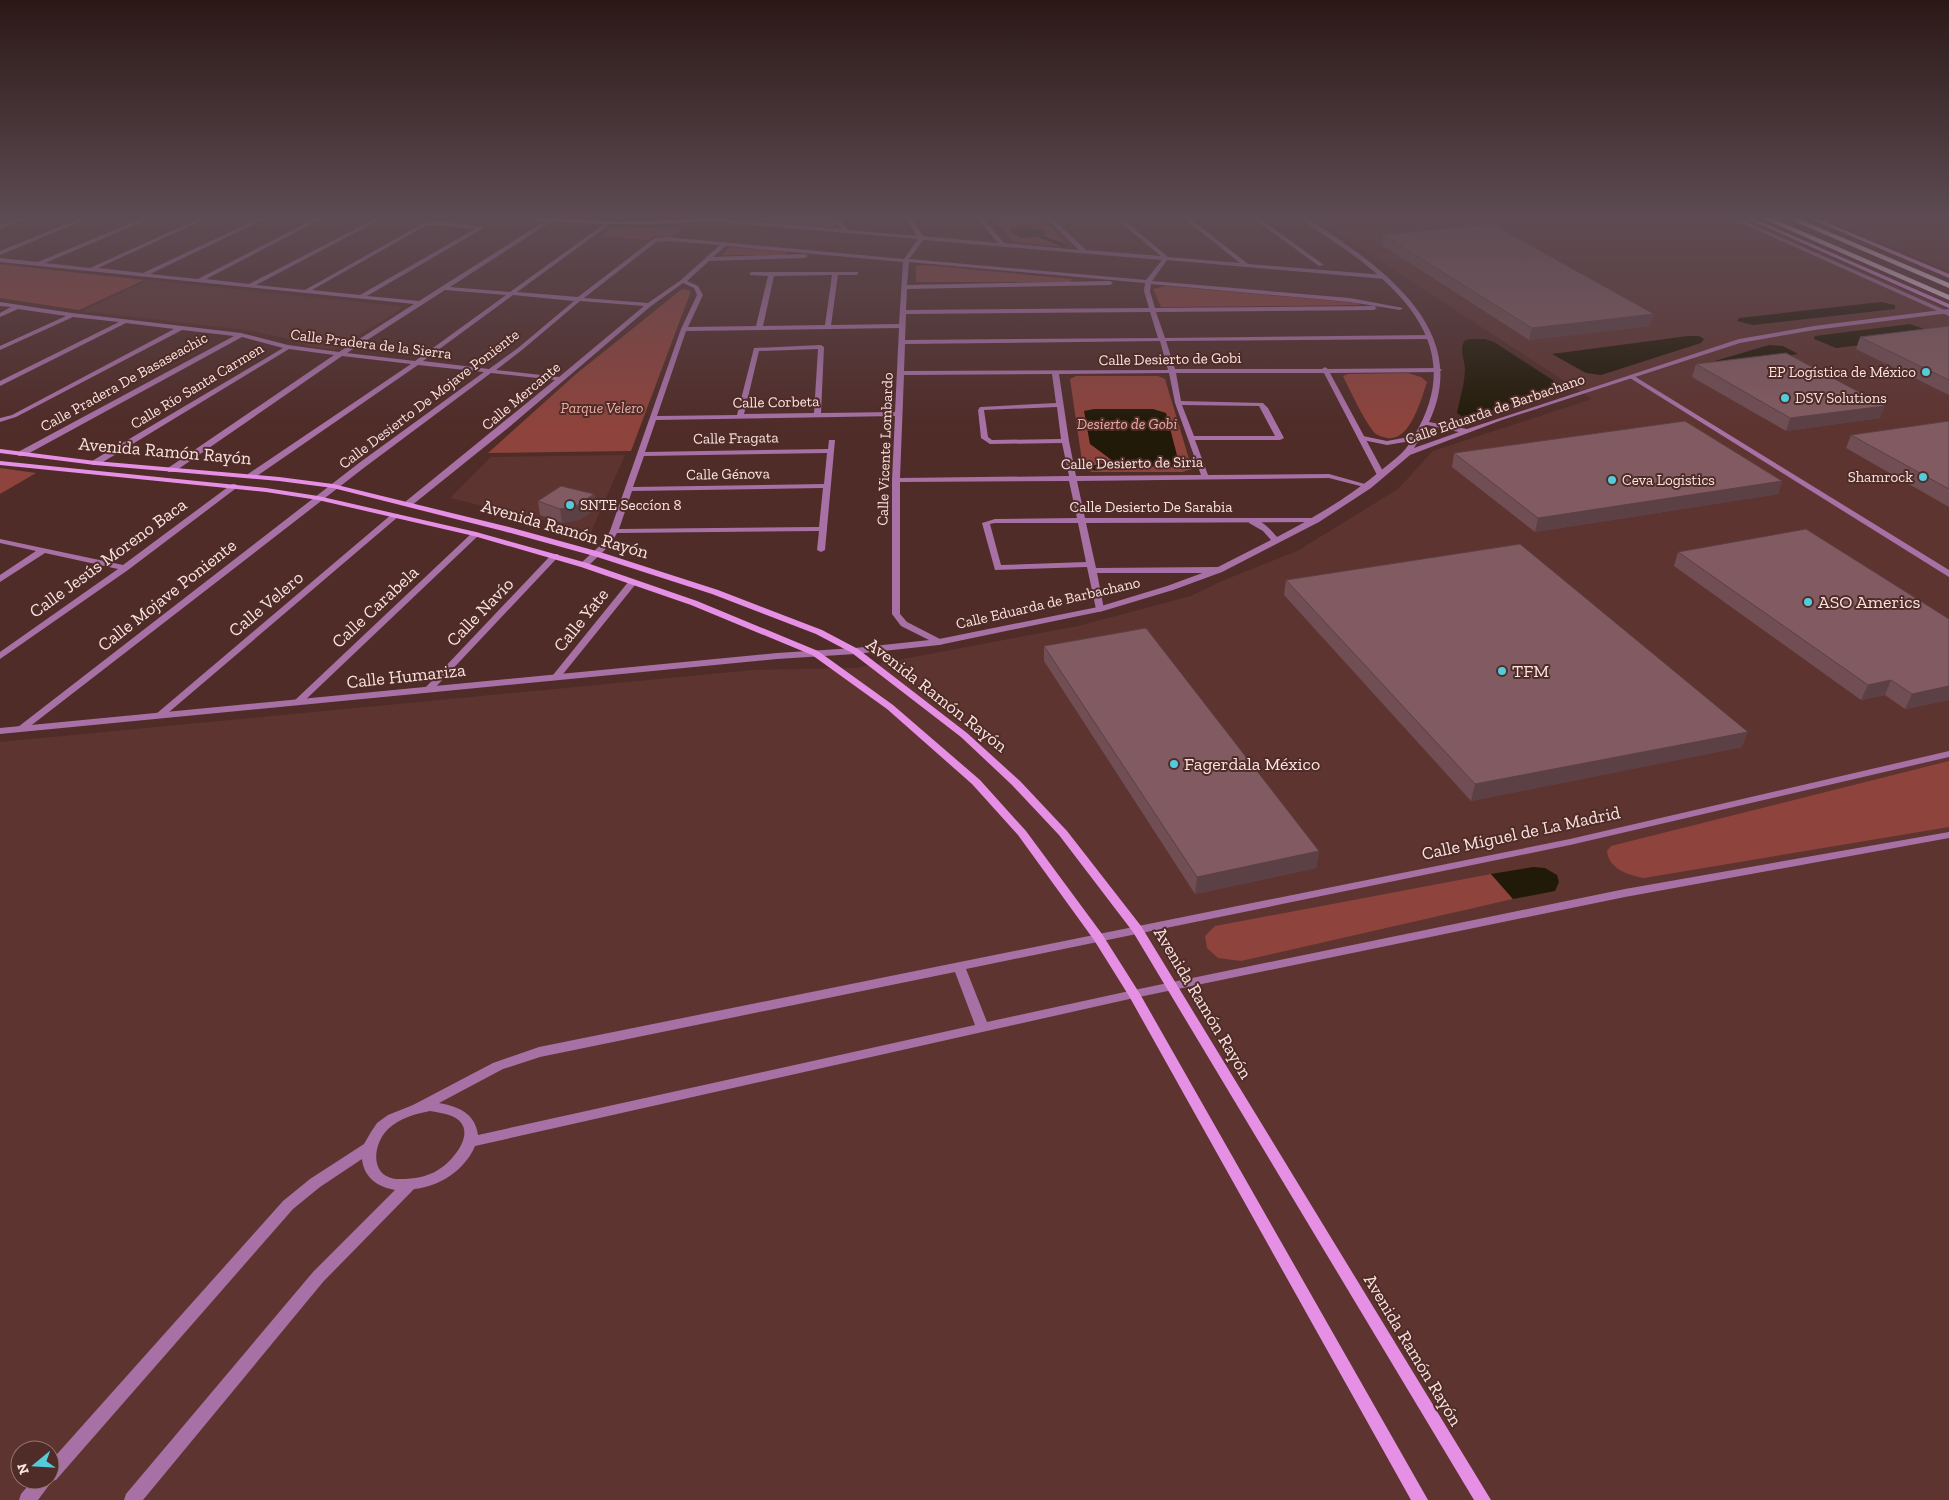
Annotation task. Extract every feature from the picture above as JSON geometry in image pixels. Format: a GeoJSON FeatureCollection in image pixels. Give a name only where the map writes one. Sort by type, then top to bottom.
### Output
{"type":"FeatureCollection","features":[{"type":"Feature","properties":{"kind":"highway"},"geometry":{"type":"LineString","coordinates":[[1907,286],[1927,296]]}},
{"type":"Feature","properties":{"kind":"highway"},"geometry":{"type":"LineString","coordinates":[[1922,286],[1949,298]]}},
{"type":"Feature","properties":{"kind":"main road"},"geometry":{"type":"LineString","coordinates":[[1904,286],[1927,296],[1948,311]]}},
{"type":"Feature","properties":{"kind":"main road","name":"Avenida Ramón Rayón"},"geometry":{"type":"LineString","coordinates":[[1,452],[95,463],[251,476],[333,486],[597,554],[715,592],[819,632],[855,651],[964,736],[1016,783],[1063,833],[1137,929],[1483,1500]]}},
{"type":"Feature","properties":{"kind":"main road","name":"Avenida Ramón Rayón"},"geometry":{"type":"LineString","coordinates":[[0,464],[235,486],[318,498],[476,534],[584,565],[726,615],[815,654],[890,707],[976,782],[1022,833],[1098,937],[1134,994],[1419,1499]]}},
{"type":"Feature","properties":{"kind":"street"},"geometry":{"type":"LineString","coordinates":[[251,286],[418,304]]}},
{"type":"Feature","properties":{"kind":"street"},"geometry":{"type":"LineString","coordinates":[[305,292],[316,286]]}},
{"type":"Feature","properties":{"kind":"street"},"geometry":{"type":"LineString","coordinates":[[361,297],[380,286]]}},
{"type":"Feature","properties":{"kind":"street"},"geometry":{"type":"LineString","coordinates":[[171,470],[339,354],[448,286]]}},
{"type":"Feature","properties":{"kind":"street"},"geometry":{"type":"LineString","coordinates":[[251,476],[415,364],[524,286]]}},
{"type":"Feature","properties":{"kind":"street","name":"Calle Desierto De Mojave Poniente"},"geometry":{"type":"LineString","coordinates":[[333,486],[492,371],[595,286]]}},
{"type":"Feature","properties":{"kind":"street","name":"Calle Mercante"},"geometry":{"type":"LineString","coordinates":[[408,504],[649,305],[676,286]]}},
{"type":"Feature","properties":{"kind":"street"},"geometry":{"type":"LineString","coordinates":[[584,565],[597,554],[614,531],[684,329],[700,295],[696,286]]}},
{"type":"Feature","properties":{"kind":"street"},"geometry":{"type":"LineString","coordinates":[[759,328],[768,286]]}},
{"type":"Feature","properties":{"kind":"street"},"geometry":{"type":"LineString","coordinates":[[828,327],[833,286]]}},
{"type":"Feature","properties":{"kind":"street"},"geometry":{"type":"LineString","coordinates":[[904,287],[1055,286]]}},
{"type":"Feature","properties":{"kind":"street"},"geometry":{"type":"LineString","coordinates":[[1148,286],[1152,311],[1172,371],[1178,403],[1205,476]]}},
{"type":"Feature","properties":{"kind":"street"},"geometry":{"type":"LineString","coordinates":[[1193,286],[1350,300],[1400,308]]}},
{"type":"Feature","properties":{"kind":"street"},"geometry":{"type":"LineString","coordinates":[[1393,286],[1413,307],[1430,337],[1439,370],[1437,389],[1426,423],[1407,453]]}},
{"type":"Feature","properties":{"kind":"street"},"geometry":{"type":"LineString","coordinates":[[1890,286],[1948,311]]}},
{"type":"Feature","properties":{"kind":"street","name":"Calle Vicente Lombardo"},"geometry":{"type":"LineString","coordinates":[[904,287],[896,480],[896,614],[904,624],[939,642]]}},
{"type":"Feature","properties":{"kind":"street"},"geometry":{"type":"LineString","coordinates":[[445,288],[649,305]]}},
{"type":"Feature","properties":{"kind":"street","name":"Calle Pradera de la Sierra"},"geometry":{"type":"LineString","coordinates":[[0,304],[125,322],[241,335],[288,347],[339,354],[561,379]]}},
{"type":"Feature","properties":{"kind":"street"},"geometry":{"type":"LineString","coordinates":[[0,315],[17,307]]}},
{"type":"Feature","properties":{"kind":"street"},"geometry":{"type":"LineString","coordinates":[[903,312],[1413,307]]}},
{"type":"Feature","properties":{"kind":"street","name":"Calle Eduarda de Barbachano"},"geometry":{"type":"LineString","coordinates":[[815,654],[939,642],[1100,609],[1170,588],[1219,570],[1316,520],[1368,486],[1407,453],[1467,431],[1739,341],[1775,333],[1948,311]]}},
{"type":"Feature","properties":{"kind":"street"},"geometry":{"type":"LineString","coordinates":[[0,348],[72,315]]}},
{"type":"Feature","properties":{"kind":"street"},"geometry":{"type":"LineString","coordinates":[[0,384],[125,322]]}},
{"type":"Feature","properties":{"kind":"street"},"geometry":{"type":"LineString","coordinates":[[684,329],[902,326]]}},
{"type":"Feature","properties":{"kind":"street"},"geometry":{"type":"LineString","coordinates":[[0,420],[14,416],[182,328]]}},
{"type":"Feature","properties":{"kind":"street","name":"Calle Pradera De Basaseachic"},"geometry":{"type":"LineString","coordinates":[[21,454],[241,335]]}},
{"type":"Feature","properties":{"kind":"street"},"geometry":{"type":"LineString","coordinates":[[902,342],[1430,337]]}},
{"type":"Feature","properties":{"kind":"street","name":"Calle Río Santa Carmen"},"geometry":{"type":"LineString","coordinates":[[95,463],[288,347]]}},
{"type":"Feature","properties":{"kind":"street"},"geometry":{"type":"LineString","coordinates":[[740,416],[756,350],[763,348],[822,347],[817,416]]}},
{"type":"Feature","properties":{"kind":"street"},"geometry":{"type":"LineString","coordinates":[[1325,369],[1382,475]]}},
{"type":"Feature","properties":{"kind":"street","name":"Calle Desierto de Gobi"},"geometry":{"type":"LineString","coordinates":[[901,373],[1325,369],[1439,370]]}},
{"type":"Feature","properties":{"kind":"street","name":"Calle Desierto de Siria"},"geometry":{"type":"LineString","coordinates":[[1056,372],[1065,441],[1100,609]]}},
{"type":"Feature","properties":{"kind":"street"},"geometry":{"type":"LineString","coordinates":[[1632,377],[1949,574]]}},
{"type":"Feature","properties":{"kind":"street"},"geometry":{"type":"LineString","coordinates":[[1178,403],[1261,404],[1265,408],[1280,438],[1191,438]]}},
{"type":"Feature","properties":{"kind":"street"},"geometry":{"type":"LineString","coordinates":[[1060,405],[982,408],[981,410],[985,438],[988,441],[1065,441]]}},
{"type":"Feature","properties":{"kind":"street","name":"Calle Corbeta"},"geometry":{"type":"LineString","coordinates":[[654,418],[898,414]]}},
{"type":"Feature","properties":{"kind":"street"},"geometry":{"type":"LineString","coordinates":[[1426,423],[1467,431]]}},
{"type":"Feature","properties":{"kind":"street"},"geometry":{"type":"LineString","coordinates":[[1361,437],[1386,443],[1417,438]]}},
{"type":"Feature","properties":{"kind":"street"},"geometry":{"type":"LineString","coordinates":[[821,550],[832,442]]}},
{"type":"Feature","properties":{"kind":"street","name":"Calle Fragata"},"geometry":{"type":"LineString","coordinates":[[641,454],[831,450]]}},
{"type":"Feature","properties":{"kind":"street","name":"Calle Desierto de Siria"},"geometry":{"type":"LineString","coordinates":[[896,480],[1329,476],[1368,486]]}},
{"type":"Feature","properties":{"kind":"street","name":"Calle Jesús Moreno Baca"},"geometry":{"type":"LineString","coordinates":[[0,656],[125,568],[235,486]]}},
{"type":"Feature","properties":{"kind":"street","name":"Calle Mojave Poniente"},"geometry":{"type":"LineString","coordinates":[[21,729],[333,486]]}},
{"type":"Feature","properties":{"kind":"street","name":"Calle Génova"},"geometry":{"type":"LineString","coordinates":[[629,489],[828,486]]}},
{"type":"Feature","properties":{"kind":"street","name":"Calle Velero"},"geometry":{"type":"LineString","coordinates":[[159,716],[395,516]]}},
{"type":"Feature","properties":{"kind":"street","name":"Calle Desierto De Sarabia"},"geometry":{"type":"LineString","coordinates":[[1092,568],[998,568],[986,523],[995,520],[1316,520]]}},
{"type":"Feature","properties":{"kind":"street"},"geometry":{"type":"LineString","coordinates":[[1252,521],[1266,529],[1276,541]]}},
{"type":"Feature","properties":{"kind":"street"},"geometry":{"type":"LineString","coordinates":[[614,531],[823,529]]}},
{"type":"Feature","properties":{"kind":"street","name":"Calle Carabela"},"geometry":{"type":"LineString","coordinates":[[297,703],[476,534]]}},
{"type":"Feature","properties":{"kind":"street"},"geometry":{"type":"LineString","coordinates":[[0,541],[125,568]]}},
{"type":"Feature","properties":{"kind":"street"},"geometry":{"type":"LineString","coordinates":[[0,579],[44,550]]}},
{"type":"Feature","properties":{"kind":"street","name":"Calle Navío"},"geometry":{"type":"LineString","coordinates":[[428,690],[555,556]]}},
{"type":"Feature","properties":{"kind":"street"},"geometry":{"type":"LineString","coordinates":[[1092,568],[1219,570]]}},
{"type":"Feature","properties":{"kind":"street","name":"Calle Yate"},"geometry":{"type":"LineString","coordinates":[[556,678],[632,583]]}},
{"type":"Feature","properties":{"kind":"street","name":"Calle Humariza"},"geometry":{"type":"LineString","coordinates":[[0,731],[815,654]]}},
{"type":"Feature","properties":{"kind":"street","name":"Calle Miguel de La Madrid"},"geometry":{"type":"LineString","coordinates":[[418,1108],[498,1066],[520,1057],[959,968],[1137,929],[1570,842],[1949,754]]}},
{"type":"Feature","properties":{"kind":"street"},"geometry":{"type":"LineString","coordinates":[[471,1142],[1134,994],[1625,893],[1949,835]]}},
{"type":"Feature","properties":{"kind":"street"},"geometry":{"type":"LineString","coordinates":[[959,968],[983,1028]]}},
{"type":"Feature","properties":{"kind":"street"},"geometry":{"type":"LineString","coordinates":[[443,1107],[462,1115],[468,1123],[471,1132],[471,1142],[459,1162],[448,1171],[436,1178],[409,1185],[396,1185],[384,1181],[375,1175],[370,1167],[368,1158],[369,1148],[374,1137],[392,1119],[418,1108],[443,1107]]}},
{"type":"Feature","properties":{"kind":"street"},"geometry":{"type":"LineString","coordinates":[[60,1463],[288,1205],[315,1183],[369,1148]]}},
{"type":"Feature","properties":{"kind":"street"},"geometry":{"type":"LineString","coordinates":[[132,1500],[318,1277],[409,1185]]}},
{"type":"Feature","properties":{"kind":"street"},"geometry":{"type":"LineString","coordinates":[[27,1500],[36,1490]]}},
{"type":"Feature","properties":{"kind":"shaded area"},"geometry":{"type":"Polygon","coordinates":[[[135,286],[206,286],[399,306],[401,309],[335,350],[311,347],[285,338],[247,330],[82,311],[135,286]]]}},
{"type":"Feature","properties":{"kind":"shaded area"},"geometry":{"type":"Polygon","coordinates":[[[1418,286],[1895,286],[1949,310],[1949,1500],[0,1500],[0,742],[753,670],[856,668],[1078,626],[1191,596],[1222,581],[1299,550],[1398,489],[1433,451],[1592,399],[1418,286]]]}},
{"type":"Feature","properties":{"kind":"shaded area"},"geometry":{"type":"Polygon","coordinates":[[[1881,302],[1895,305],[1895,309],[1753,325],[1737,321],[1739,318],[1881,302]]]}},
{"type":"Feature","properties":{"kind":"shaded area"},"geometry":{"type":"Polygon","coordinates":[[[1910,324],[1935,333],[1934,336],[1836,348],[1814,339],[1815,336],[1910,324]]]}},
{"type":"Feature","properties":{"kind":"shaded area"},"geometry":{"type":"Polygon","coordinates":[[[1699,336],[1704,339],[1701,343],[1601,375],[1586,373],[1552,354],[1699,336]]]}},
{"type":"Feature","properties":{"kind":"shaded area"},"geometry":{"type":"Polygon","coordinates":[[[1485,339],[1494,342],[1565,388],[1553,390],[1475,416],[1463,417],[1457,413],[1465,374],[1462,347],[1465,340],[1485,339]]]}},
{"type":"Feature","properties":{"kind":"shaded area"},"geometry":{"type":"Polygon","coordinates":[[[1769,345],[1783,346],[1798,354],[1712,367],[1708,363],[1769,345]]]}},
{"type":"Feature","properties":{"kind":"shaded area"},"geometry":{"type":"Polygon","coordinates":[[[1094,409],[1153,409],[1166,413],[1179,463],[1173,467],[1125,466],[1104,470],[1083,468],[1113,461],[1090,444],[1084,411],[1094,409]]]}},
{"type":"Feature","properties":{"kind":"shaded area"},"geometry":{"type":"Polygon","coordinates":[[[625,455],[591,532],[450,498],[491,457],[625,455]]]}},
{"type":"Feature","properties":{"kind":"shaded area"},"geometry":{"type":"Polygon","coordinates":[[[1533,867],[1545,868],[1557,875],[1559,882],[1555,891],[1513,899],[1491,874],[1533,867]]]}},
{"type":"Feature","properties":{"kind":"green space"},"geometry":{"type":"Polygon","coordinates":[[[0,286],[131,286],[79,310],[0,298],[0,286]]]}},
{"type":"Feature","properties":{"kind":"green space"},"geometry":{"type":"Polygon","coordinates":[[[1166,286],[1356,303],[1360,305],[1161,307],[1153,289],[1166,286]]]}},
{"type":"Feature","properties":{"kind":"green space","name":"Parque Velero"},"geometry":{"type":"Polygon","coordinates":[[[682,289],[691,291],[631,451],[488,453],[576,374],[682,289]]]}},
{"type":"Feature","properties":{"kind":"green space"},"geometry":{"type":"Polygon","coordinates":[[[1408,373],[1421,377],[1427,382],[1418,409],[1408,427],[1402,433],[1395,437],[1379,436],[1373,431],[1365,418],[1343,376],[1348,374],[1408,373]]]}},
{"type":"Feature","properties":{"kind":"green space","name":"Desierto de Gobi"},"geometry":{"type":"Polygon","coordinates":[[[1076,376],[1158,376],[1165,379],[1192,469],[1182,472],[1092,472],[1083,468],[1070,379],[1076,376]]]}},
{"type":"Feature","properties":{"kind":"green space"},"geometry":{"type":"Polygon","coordinates":[[[0,468],[36,473],[0,494],[0,468]]]}},
{"type":"Feature","properties":{"kind":"green space"},"geometry":{"type":"Polygon","coordinates":[[[1949,761],[1949,827],[1644,878],[1615,867],[1607,851],[1611,846],[1949,761]]]}},
{"type":"Feature","properties":{"kind":"green space"},"geometry":{"type":"Polygon","coordinates":[[[1491,874],[1513,899],[1241,961],[1218,958],[1207,948],[1205,936],[1215,926],[1491,874]]]}},
{"type":"Feature","properties":{"kind":"building"},"geometry":{"type":"Polygon","coordinates":[[[1465,286],[1604,286],[1654,314],[1532,328],[1465,286]]]}},
{"type":"Feature","properties":{"kind":"building"},"geometry":{"type":"Polygon","coordinates":[[[1949,326],[1949,380],[1860,337],[1949,326]]]}},
{"type":"Feature","properties":{"kind":"building","name":"DSV Solutions"},"geometry":{"type":"Polygon","coordinates":[[[1786,353],[1885,406],[1790,418],[1696,364],[1786,353]]]}},
{"type":"Feature","properties":{"kind":"building","name":"Ceva Logistics"},"geometry":{"type":"Polygon","coordinates":[[[1685,421],[1782,481],[1538,518],[1454,453],[1685,421]]]}},
{"type":"Feature","properties":{"kind":"building"},"geometry":{"type":"Polygon","coordinates":[[[1949,421],[1949,489],[1851,435],[1949,421]]]}},
{"type":"Feature","properties":{"kind":"building"},"geometry":{"type":"Polygon","coordinates":[[[561,486],[594,494],[576,506],[560,509],[538,501],[561,486]]]}},
{"type":"Feature","properties":{"kind":"building","name":"ASO Americs"},"geometry":{"type":"Polygon","coordinates":[[[1806,529],[1949,619],[1949,686],[1912,694],[1891,680],[1868,685],[1678,552],[1806,529]]]}},
{"type":"Feature","properties":{"kind":"building","name":"TFM"},"geometry":{"type":"Polygon","coordinates":[[[1520,544],[1748,732],[1475,784],[1286,580],[1520,544]]]}},
{"type":"Feature","properties":{"kind":"building","name":"Fagerdala México"},"geometry":{"type":"Polygon","coordinates":[[[1146,628],[1319,851],[1197,877],[1044,646],[1146,628]]]}},
{"type":"Feature","properties":{"kind":"place","name":"EP Logística de México"},"geometry":{"type":"Point","coordinates":[1926,372]}},
{"type":"Feature","properties":{"kind":"place","name":"DSV Solutions"},"geometry":{"type":"Point","coordinates":[1785,398]}},
{"type":"Feature","properties":{"kind":"place","name":"Shamrock"},"geometry":{"type":"Point","coordinates":[1923,477]}},
{"type":"Feature","properties":{"kind":"place","name":"Ceva Logistics"},"geometry":{"type":"Point","coordinates":[1612,480]}},
{"type":"Feature","properties":{"kind":"place","name":"SNTE Seccíon 8"},"geometry":{"type":"Point","coordinates":[570,505]}},
{"type":"Feature","properties":{"kind":"place","name":"ASO Americs"},"geometry":{"type":"Point","coordinates":[1808,602]}},
{"type":"Feature","properties":{"kind":"place","name":"TFM"},"geometry":{"type":"Point","coordinates":[1502,671]}},
{"type":"Feature","properties":{"kind":"place","name":"Fagerdala México"},"geometry":{"type":"Point","coordinates":[1174,764]}}]}
